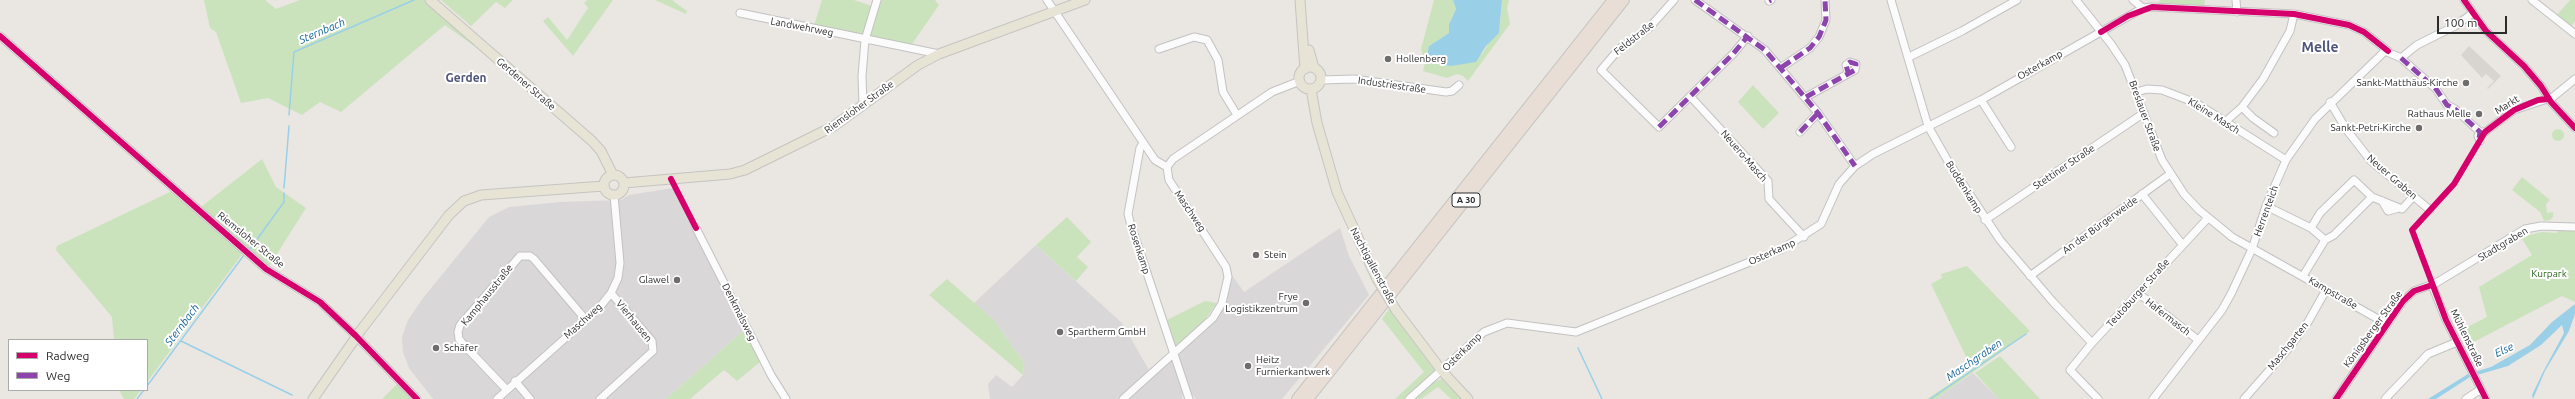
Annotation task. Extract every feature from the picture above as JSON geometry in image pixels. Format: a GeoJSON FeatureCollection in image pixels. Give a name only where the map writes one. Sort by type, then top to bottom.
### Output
{"type":"FeatureCollection","features":[{"type":"Feature","properties":{"kind":"highway","name":"A 30"},"geometry":{"type":"LineString","coordinates":[[1297,399],[1612,0]]}},
{"type":"Feature","properties":{"kind":"highway","name":"A 30"},"geometry":{"type":"LineString","coordinates":[[1308,399],[1624,0]]}},
{"type":"Feature","properties":{"kind":"main road","name":"Gerdener Straße"},"geometry":{"type":"LineString","coordinates":[[430,0],[592,141],[604,155],[613,175]]}},
{"type":"Feature","properties":{"kind":"main road","name":"Riemsloher Straße"},"geometry":{"type":"LineString","coordinates":[[624,183],[730,174],[745,170],[819,135],[863,105],[905,73],[939,54],[1085,0]]}},
{"type":"Feature","properties":{"kind":"main road"},"geometry":{"type":"LineString","coordinates":[[1301,0],[1309,68]]}},
{"type":"Feature","properties":{"kind":"main road"},"geometry":{"type":"LineString","coordinates":[[1309,68],[1319,71],[1321,80],[1318,86],[1311,89],[1304,87],[1300,82],[1300,74],[1309,68]]}},
{"type":"Feature","properties":{"kind":"main road","name":"Nachtigallenstraße"},"geometry":{"type":"LineString","coordinates":[[1311,89],[1317,123],[1337,192],[1377,278],[1396,310],[1442,372],[1468,399]]}},
{"type":"Feature","properties":{"kind":"main road"},"geometry":{"type":"LineString","coordinates":[[613,175],[619,176],[624,183],[622,191],[614,195],[609,193],[604,186],[606,180],[613,175]]}},
{"type":"Feature","properties":{"kind":"main road"},"geometry":{"type":"LineString","coordinates":[[313,399],[356,336],[449,215],[464,201],[481,195],[604,186]]}},
{"type":"Feature","properties":{"kind":"street"},"geometry":{"type":"LineString","coordinates":[[863,105],[862,76],[865,40],[877,0]]}},
{"type":"Feature","properties":{"kind":"street"},"geometry":{"type":"LineString","coordinates":[[1047,0],[1155,160],[1166,167],[1173,159],[1278,89],[1300,82]]}},
{"type":"Feature","properties":{"kind":"street","name":"Feldstraße"},"geometry":{"type":"LineString","coordinates":[[1674,0],[1649,28],[1619,49],[1601,70],[1659,127],[1690,96]]}},
{"type":"Feature","properties":{"kind":"street"},"geometry":{"type":"LineString","coordinates":[[1695,0],[1748,36],[1782,68],[1806,96],[1855,166]]}},
{"type":"Feature","properties":{"kind":"street"},"geometry":{"type":"LineString","coordinates":[[1782,68],[1810,48],[1819,37],[1826,20],[1825,0]]}},
{"type":"Feature","properties":{"kind":"street","name":"Buddenkamp"},"geometry":{"type":"LineString","coordinates":[[1891,0],[1909,57],[1928,126],[1984,220],[2030,276],[2092,343]]}},
{"type":"Feature","properties":{"kind":"street"},"geometry":{"type":"LineString","coordinates":[[1909,57],[1962,31],[2017,0]]}},
{"type":"Feature","properties":{"kind":"street"},"geometry":{"type":"LineString","coordinates":[[2133,0],[2142,8],[2152,7],[2294,14],[2349,25],[2364,32],[2388,51],[2398,58],[2401,58],[2436,89],[2447,105],[2455,109],[2480,132],[2478,136],[2480,141]]}},
{"type":"Feature","properties":{"kind":"street"},"geometry":{"type":"LineString","coordinates":[[2236,0],[2237,12]]}},
{"type":"Feature","properties":{"kind":"street"},"geometry":{"type":"LineString","coordinates":[[2464,0],[2486,31],[2537,81],[2548,99],[2575,128]]}},
{"type":"Feature","properties":{"kind":"street"},"geometry":{"type":"LineString","coordinates":[[2532,0],[2575,34]]}},
{"type":"Feature","properties":{"kind":"street","name":"Breslauer Straße"},"geometry":{"type":"LineString","coordinates":[[2077,1],[2125,65],[2137,92],[2158,152],[2170,174],[2184,194],[2208,218],[2232,237],[2278,262]]}},
{"type":"Feature","properties":{"kind":"street","name":"Osterkamp"},"geometry":{"type":"LineString","coordinates":[[1410,399],[1442,372],[1484,332],[1507,323],[1576,332],[1782,249],[1804,237],[1821,224],[1839,184],[1855,166],[1873,154],[1981,100],[2142,8]]}},
{"type":"Feature","properties":{"kind":"street","name":"Landwehrweg"},"geometry":{"type":"LineString","coordinates":[[740,13],[865,40],[939,54]]}},
{"type":"Feature","properties":{"kind":"street"},"geometry":{"type":"LineString","coordinates":[[2401,58],[2417,45],[2455,26],[2473,13]]}},
{"type":"Feature","properties":{"kind":"street"},"geometry":{"type":"LineString","coordinates":[[2225,122],[2242,107],[2278,56],[2290,31],[2294,14]]}},
{"type":"Feature","properties":{"kind":"street","name":"Riemsloher Straße"},"geometry":{"type":"LineString","coordinates":[[0,36],[266,269],[320,302],[356,336],[417,399]]}},
{"type":"Feature","properties":{"kind":"street"},"geometry":{"type":"LineString","coordinates":[[1690,96],[1733,54],[1748,36]]}},
{"type":"Feature","properties":{"kind":"street"},"geometry":{"type":"LineString","coordinates":[[1159,49],[1194,37],[1207,40],[1218,60],[1223,92],[1238,115]]}},
{"type":"Feature","properties":{"kind":"street","name":"Herrenteich"},"geometry":{"type":"LineString","coordinates":[[2154,399],[2222,310],[2252,249],[2266,206],[2286,160],[2314,119],[2330,102],[2388,51]]}},
{"type":"Feature","properties":{"kind":"street"},"geometry":{"type":"LineString","coordinates":[[1806,96],[1848,72]]}},
{"type":"Feature","properties":{"kind":"street","name":"Industriestraße"},"geometry":{"type":"LineString","coordinates":[[1321,80],[1354,79],[1446,92],[1452,92],[1459,85]]}},
{"type":"Feature","properties":{"kind":"street"},"geometry":{"type":"LineString","coordinates":[[2548,99],[2575,79]]}},
{"type":"Feature","properties":{"kind":"street","name":"Kleine Masch"},"geometry":{"type":"LineString","coordinates":[[2137,92],[2156,89],[2177,95],[2225,122],[2286,160]]}},
{"type":"Feature","properties":{"kind":"street","name":"Neuero-Masch"},"geometry":{"type":"LineString","coordinates":[[1690,96],[1768,181],[1769,199],[1804,237]]}},
{"type":"Feature","properties":{"kind":"street","name":"Markt"},"geometry":{"type":"LineString","coordinates":[[2480,132],[2485,132],[2514,110],[2538,100],[2548,99]]}},
{"type":"Feature","properties":{"kind":"street"},"geometry":{"type":"LineString","coordinates":[[1981,100],[2010,147]]}},
{"type":"Feature","properties":{"kind":"street","name":"Neuer Graben"},"geometry":{"type":"LineString","coordinates":[[2330,102],[2346,129],[2371,161],[2430,210]]}},
{"type":"Feature","properties":{"kind":"street"},"geometry":{"type":"LineString","coordinates":[[2242,107],[2253,118],[2274,132]]}},
{"type":"Feature","properties":{"kind":"street"},"geometry":{"type":"LineString","coordinates":[[1800,132],[1818,113]]}},
{"type":"Feature","properties":{"kind":"street","name":"Stettiner Straße"},"geometry":{"type":"LineString","coordinates":[[1984,220],[2144,113]]}},
{"type":"Feature","properties":{"kind":"street","name":"Rosenkamp"},"geometry":{"type":"LineString","coordinates":[[1143,143],[1140,148],[1128,214],[1174,354]]}},
{"type":"Feature","properties":{"kind":"street","name":"Maschweg"},"geometry":{"type":"LineString","coordinates":[[1123,399],[1213,318],[1222,303],[1228,277],[1226,267],[1169,180],[1166,167]]}},
{"type":"Feature","properties":{"kind":"street","name":"An der Bürgerweide"},"geometry":{"type":"LineString","coordinates":[[2030,276],[2170,174]]}},
{"type":"Feature","properties":{"kind":"street"},"geometry":{"type":"LineString","coordinates":[[2311,228],[2320,213],[2354,180],[2372,197],[2399,208],[2402,208],[2412,194]]}},
{"type":"Feature","properties":{"kind":"street"},"geometry":{"type":"LineString","coordinates":[[2142,194],[2182,244]]}},
{"type":"Feature","properties":{"kind":"street","name":"Maschweg"},"geometry":{"type":"LineString","coordinates":[[497,399],[515,381],[586,320],[611,293],[618,278],[620,263],[614,195]]}},
{"type":"Feature","properties":{"kind":"street"},"geometry":{"type":"LineString","coordinates":[[2303,276],[2326,240],[2334,235],[2372,197]]}},
{"type":"Feature","properties":{"kind":"street"},"geometry":{"type":"LineString","coordinates":[[2266,206],[2311,228],[2326,240]]}},
{"type":"Feature","properties":{"kind":"street","name":"Teutoburger Straße"},"geometry":{"type":"LineString","coordinates":[[2098,399],[2070,370],[2092,343],[2182,244],[2208,218]]}},
{"type":"Feature","properties":{"kind":"street","name":"Stadtgraben"},"geometry":{"type":"LineString","coordinates":[[2434,284],[2525,229],[2541,226],[2575,227]]}},
{"type":"Feature","properties":{"kind":"street","name":"Denkmalsweg"},"geometry":{"type":"LineString","coordinates":[[696,228],[782,398]]}},
{"type":"Feature","properties":{"kind":"street","name":"Kamphausstraße"},"geometry":{"type":"LineString","coordinates":[[506,389],[459,339],[458,332],[460,325],[520,256],[530,256],[534,259],[586,320]]}},
{"type":"Feature","properties":{"kind":"street","name":"Kampstraße"},"geometry":{"type":"LineString","coordinates":[[2278,262],[2387,324]]}},
{"type":"Feature","properties":{"kind":"street","name":"Königsberger Straße"},"geometry":{"type":"LineString","coordinates":[[2336,399],[2408,295],[2420,287],[2434,284]]}},
{"type":"Feature","properties":{"kind":"street","name":"Mühlenstraße"},"geometry":{"type":"LineString","coordinates":[[2434,284],[2457,342],[2486,399]]}},
{"type":"Feature","properties":{"kind":"street","name":"Maschgarten"},"geometry":{"type":"LineString","coordinates":[[2244,399],[2288,349],[2308,322],[2326,290]]}},
{"type":"Feature","properties":{"kind":"street","name":"Vierhausen"},"geometry":{"type":"LineString","coordinates":[[600,399],[654,351],[652,341],[611,293]]}},
{"type":"Feature","properties":{"kind":"street","name":"Hafermasch"},"geometry":{"type":"LineString","coordinates":[[2138,293],[2198,340]]}},
{"type":"Feature","properties":{"kind":"street"},"geometry":{"type":"LineString","coordinates":[[2385,399],[2428,354],[2457,342]]}},
{"type":"Feature","properties":{"kind":"street"},"geometry":{"type":"LineString","coordinates":[[1174,354],[1189,399]]}},
{"type":"Feature","properties":{"kind":"street"},"geometry":{"type":"LineString","coordinates":[[515,381],[530,399]]}},
{"type":"Feature","properties":{"kind":"street"},"geometry":{"type":"LineString","coordinates":[[2466,399],[2481,389]]}},
{"type":"Feature","properties":{"kind":"shaded area"},"geometry":{"type":"Polygon","coordinates":[[[2469,46],[2501,76],[2488,89],[2487,88],[2494,81],[2486,74],[2482,78],[2461,55],[2469,46]]]}},
{"type":"Feature","properties":{"kind":"shaded area"},"geometry":{"type":"Polygon","coordinates":[[[673,188],[744,330],[666,399],[433,399],[409,368],[403,352],[402,337],[408,320],[423,298],[489,217],[509,207],[560,202],[621,200],[629,195],[673,188]]]}},
{"type":"Feature","properties":{"kind":"shaded area"},"geometry":{"type":"Polygon","coordinates":[[[1340,228],[1349,256],[1369,295],[1282,399],[1196,399],[1183,382],[1182,399],[990,399],[988,384],[996,375],[1012,387],[1023,375],[1024,363],[994,320],[974,303],[1036,245],[1122,323],[1149,370],[1153,373],[1196,335],[1222,303],[1226,267],[1244,292],[1340,228]]]}},
{"type":"Feature","properties":{"kind":"shaded area"},"geometry":{"type":"Polygon","coordinates":[[[1973,373],[1999,399],[1936,399],[1973,373]]]}},
{"type":"Feature","properties":{"kind":"green space"},"geometry":{"type":"Polygon","coordinates":[[[204,0],[265,0],[276,9],[300,0],[426,0],[478,45],[474,46],[445,25],[341,112],[320,102],[302,115],[268,98],[241,103],[216,32],[210,28],[204,0]]]}},
{"type":"Feature","properties":{"kind":"green space"},"geometry":{"type":"Polygon","coordinates":[[[441,0],[513,0],[505,8],[496,2],[471,26],[441,0]]]}},
{"type":"Feature","properties":{"kind":"green space"},"geometry":{"type":"Polygon","coordinates":[[[587,0],[613,0],[573,56],[543,21],[548,17],[567,40],[588,8],[584,3],[587,0]]]}},
{"type":"Feature","properties":{"kind":"green space"},"geometry":{"type":"Polygon","coordinates":[[[655,0],[672,0],[687,11],[686,14],[655,0]]]}},
{"type":"Feature","properties":{"kind":"green space"},"geometry":{"type":"Polygon","coordinates":[[[822,0],[854,0],[875,7],[877,0],[935,0],[939,5],[910,47],[813,29],[822,0]]]}},
{"type":"Feature","properties":{"kind":"green space"},"geometry":{"type":"Polygon","coordinates":[[[1434,0],[1453,0],[1456,9],[1449,23],[1449,33],[1429,46],[1430,63],[1451,66],[1482,54],[1500,25],[1502,0],[1509,0],[1507,8],[1510,24],[1468,81],[1463,76],[1457,74],[1447,78],[1423,71],[1425,63],[1421,49],[1434,0]]]}},
{"type":"Feature","properties":{"kind":"green space"},"geometry":{"type":"Polygon","coordinates":[[[2160,0],[2205,0],[2204,6],[2158,4],[2160,0]]]}},
{"type":"Feature","properties":{"kind":"green space"},"geometry":{"type":"Polygon","coordinates":[[[2570,0],[2575,0],[2575,21],[2571,27],[2557,15],[2570,0]]]}},
{"type":"Feature","properties":{"kind":"green space"},"geometry":{"type":"Polygon","coordinates":[[[1753,85],[1779,113],[1763,129],[1738,102],[1753,85]]]}},
{"type":"Feature","properties":{"kind":"green space"},"geometry":{"type":"Polygon","coordinates":[[[2556,129],[2560,129],[2564,135],[2560,141],[2556,141],[2552,137],[2552,133],[2556,129]]]}},
{"type":"Feature","properties":{"kind":"green space"},"geometry":{"type":"Polygon","coordinates":[[[262,159],[276,187],[306,208],[268,268],[201,207],[262,159]]]}},
{"type":"Feature","properties":{"kind":"green space"},"geometry":{"type":"Polygon","coordinates":[[[2522,177],[2550,200],[2546,204],[2547,213],[2553,212],[2553,217],[2550,220],[2544,221],[2540,212],[2512,190],[2522,177]]]}},
{"type":"Feature","properties":{"kind":"green space"},"geometry":{"type":"Polygon","coordinates":[[[172,191],[243,253],[148,381],[148,339],[114,339],[112,317],[56,250],[57,246],[172,191]]]}},
{"type":"Feature","properties":{"kind":"green space"},"geometry":{"type":"Polygon","coordinates":[[[1067,217],[1091,242],[1077,257],[1088,267],[1076,281],[1036,245],[1067,217]]]}},
{"type":"Feature","properties":{"kind":"green space","name":"Kurpark"},"geometry":{"type":"Polygon","coordinates":[[[2559,230],[2575,231],[2575,302],[2562,296],[2468,345],[2459,331],[2487,317],[2479,287],[2532,255],[2521,237],[2542,232],[2556,233],[2559,230]]]}},
{"type":"Feature","properties":{"kind":"green space"},"geometry":{"type":"Polygon","coordinates":[[[1967,266],[2030,331],[1936,399],[1927,399],[1972,369],[1931,284],[1942,278],[1941,274],[1967,266]]]}},
{"type":"Feature","properties":{"kind":"green space"},"geometry":{"type":"Polygon","coordinates":[[[947,279],[994,320],[1024,363],[1023,375],[929,295],[947,279]]]}},
{"type":"Feature","properties":{"kind":"green space"},"geometry":{"type":"Polygon","coordinates":[[[1205,301],[1217,303],[1204,321],[1174,348],[1165,321],[1205,301]]]}},
{"type":"Feature","properties":{"kind":"green space"},"geometry":{"type":"Polygon","coordinates":[[[1389,309],[1436,372],[1406,399],[1395,399],[1424,372],[1382,319],[1389,309]]]}},
{"type":"Feature","properties":{"kind":"green space"},"geometry":{"type":"Polygon","coordinates":[[[744,330],[760,362],[737,381],[724,370],[690,399],[666,399],[744,330]]]}},
{"type":"Feature","properties":{"kind":"green space"},"geometry":{"type":"Polygon","coordinates":[[[2000,356],[2040,399],[1999,399],[1975,373],[2000,356]]]}},
{"type":"Feature","properties":{"kind":"green space"},"geometry":{"type":"Polygon","coordinates":[[[1441,379],[1462,399],[1451,399],[1438,387],[1421,399],[1413,399],[1434,382],[1441,379]]]}},
{"type":"Feature","properties":{"kind":"green space"},"geometry":{"type":"Polygon","coordinates":[[[398,383],[414,399],[382,399],[398,383]]]}},
{"type":"Feature","properties":{"kind":"green space"},"geometry":{"type":"Polygon","coordinates":[[[120,391],[140,391],[134,399],[124,399],[120,391]]]}},
{"type":"Feature","properties":{"kind":"water"},"geometry":{"type":"Polygon","coordinates":[[[1453,0],[1502,0],[1499,33],[1486,46],[1476,62],[1451,66],[1430,63],[1427,56],[1429,46],[1449,33],[1449,24],[1456,9],[1453,0]]]}},
{"type":"Feature","properties":{"kind":"water"},"geometry":{"type":"Polygon","coordinates":[[[2575,304],[2575,314],[2569,331],[2545,371],[2533,399],[2532,395],[2564,333],[2562,325],[2541,345],[2508,366],[2470,377],[2436,399],[2428,399],[2468,374],[2491,367],[2530,345],[2552,322],[2575,304]]]}},
{"type":"Feature","properties":{"kind":"waterway","name":"Sternbach"},"geometry":{"type":"LineString","coordinates":[[289,115],[294,52],[414,0]]}},
{"type":"Feature","properties":{"kind":"waterway","name":"Sternbach"},"geometry":{"type":"LineString","coordinates":[[284,188],[289,126]]}},
{"type":"Feature","properties":{"kind":"waterway","name":"Sternbach"},"geometry":{"type":"LineString","coordinates":[[250,249],[284,202],[284,193]]}},
{"type":"Feature","properties":{"kind":"waterway","name":"Sternbach"},"geometry":{"type":"LineString","coordinates":[[148,385],[244,255]]}},
{"type":"Feature","properties":{"kind":"waterway","name":"Maschgraben"},"geometry":{"type":"LineString","coordinates":[[1930,399],[2026,334]]}},
{"type":"Feature","properties":{"kind":"waterway"},"geometry":{"type":"LineString","coordinates":[[181,341],[292,395]]}},
{"type":"Feature","properties":{"kind":"waterway"},"geometry":{"type":"LineString","coordinates":[[1578,348],[1602,399]]}},
{"type":"Feature","properties":{"kind":"waterway","name":"Sternbach"},"geometry":{"type":"LineString","coordinates":[[137,399],[143,391]]}},
{"type":"Feature","properties":{"kind":"marked path"},"geometry":{"type":"LineString","coordinates":[[1695,0],[1765,50],[1818,113],[1855,166]]}},
{"type":"Feature","properties":{"kind":"marked path"},"geometry":{"type":"LineString","coordinates":[[1782,67],[1810,48],[1819,37],[1826,20],[1825,0]]}},
{"type":"Feature","properties":{"kind":"marked path"},"geometry":{"type":"LineString","coordinates":[[1659,127],[1733,54],[1748,36]]}},
{"type":"Feature","properties":{"kind":"marked path"},"geometry":{"type":"LineString","coordinates":[[2401,58],[2436,89],[2447,105],[2455,109],[2480,132],[2479,139]]}},
{"type":"Feature","properties":{"kind":"marked path"},"geometry":{"type":"LineString","coordinates":[[1806,97],[1855,70],[1856,64],[1850,62],[1846,65],[1848,72]]}},
{"type":"Feature","properties":{"kind":"marked path"},"geometry":{"type":"LineString","coordinates":[[1800,132],[1818,113]]}},
{"type":"Feature","properties":{"kind":"cycle path"},"geometry":{"type":"LineString","coordinates":[[2464,0],[2486,31],[2524,66],[2541,86],[2551,102],[2575,128]]}},
{"type":"Feature","properties":{"kind":"cycle path"},"geometry":{"type":"LineString","coordinates":[[2101,32],[2128,16],[2152,7],[2294,14],[2349,25],[2364,32],[2388,51]]}},
{"type":"Feature","properties":{"kind":"cycle path"},"geometry":{"type":"LineString","coordinates":[[0,36],[266,269],[320,302],[356,336],[417,399]]}},
{"type":"Feature","properties":{"kind":"cycle path"},"geometry":{"type":"LineString","coordinates":[[2486,399],[2446,320],[2412,230],[2454,184],[2485,132],[2514,110],[2538,100],[2548,99]]}},
{"type":"Feature","properties":{"kind":"cycle path"},"geometry":{"type":"LineString","coordinates":[[671,179],[696,228]]}},
{"type":"Feature","properties":{"kind":"cycle path"},"geometry":{"type":"LineString","coordinates":[[2336,399],[2403,301],[2414,291],[2432,285]]}},
{"type":"Feature","properties":{"kind":"place","name":"Hollenberg"},"geometry":{"type":"Point","coordinates":[1388,59]}},
{"type":"Feature","properties":{"kind":"place","name":"Sankt-Matthäus-Kirche"},"geometry":{"type":"Point","coordinates":[2466,83]}},
{"type":"Feature","properties":{"kind":"place","name":"Rathaus Melle"},"geometry":{"type":"Point","coordinates":[2479,114]}},
{"type":"Feature","properties":{"kind":"place","name":"Sankt-Petri-Kirche"},"geometry":{"type":"Point","coordinates":[2419,128]}},
{"type":"Feature","properties":{"kind":"place","name":"Stein"},"geometry":{"type":"Point","coordinates":[1256,255]}},
{"type":"Feature","properties":{"kind":"place","name":"Glawel"},"geometry":{"type":"Point","coordinates":[677,280]}},
{"type":"Feature","properties":{"kind":"place","name":"Frye Logistikzentrum"},"geometry":{"type":"Point","coordinates":[1306,303]}},
{"type":"Feature","properties":{"kind":"place","name":"Spartherm GmbH"},"geometry":{"type":"Point","coordinates":[1060,332]}},
{"type":"Feature","properties":{"kind":"place","name":"Schäfer"},"geometry":{"type":"Point","coordinates":[436,348]}},
{"type":"Feature","properties":{"kind":"place","name":"Heitz Furnierkantwerk"},"geometry":{"type":"Point","coordinates":[1248,366]}},
{"type":"Feature","properties":{"kind":"district","name":"Melle"},"geometry":{"type":"Point","coordinates":[2320,47]}},
{"type":"Feature","properties":{"kind":"district","name":"Gerden"},"geometry":{"type":"Point","coordinates":[466,78]}},
{"type":"Feature","properties":{"kind":"water label","name":"Else"},"geometry":{"type":"Point","coordinates":[2504,350]}}]}
